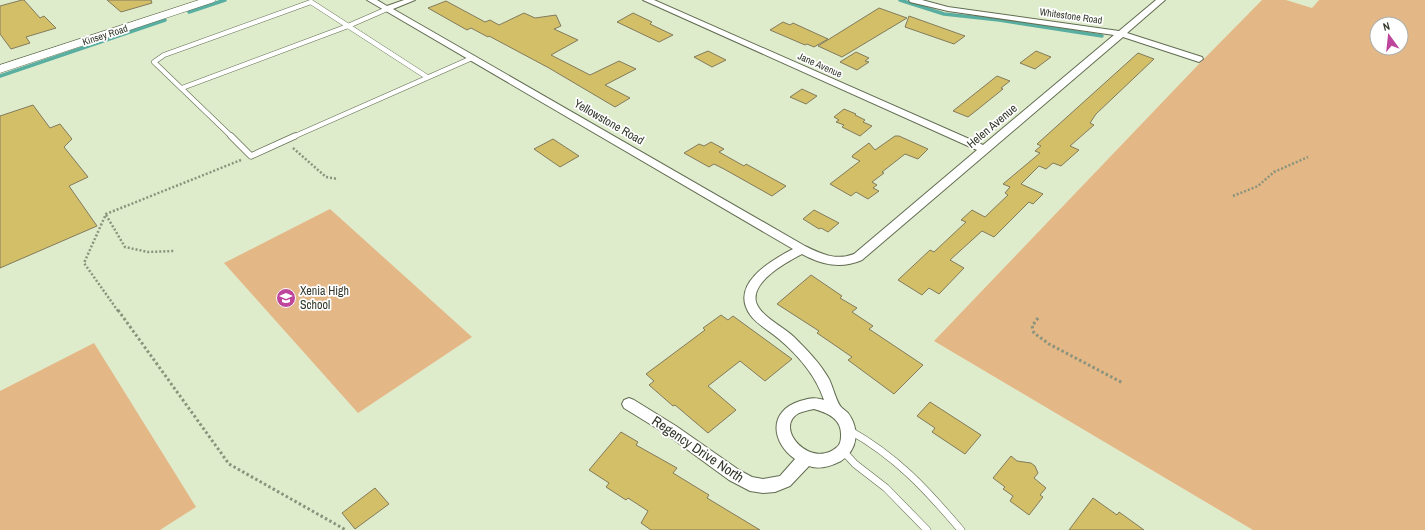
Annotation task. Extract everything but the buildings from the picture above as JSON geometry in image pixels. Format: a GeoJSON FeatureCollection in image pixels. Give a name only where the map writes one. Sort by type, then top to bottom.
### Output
{"type":"FeatureCollection","features":[{"type":"Feature","properties":{"kind":"street","name":"Kinsey Road"},"geometry":{"type":"LineString","coordinates":[[0,69],[210,0]]}},
{"type":"Feature","properties":{"kind":"street","name":"Yellowstone Road"},"geometry":{"type":"LineString","coordinates":[[371,0],[751,220],[785,238],[802,250],[836,262]]}},
{"type":"Feature","properties":{"kind":"street"},"geometry":{"type":"LineString","coordinates":[[387,9],[411,0]]}},
{"type":"Feature","properties":{"kind":"street","name":"Jane Avenue"},"geometry":{"type":"LineString","coordinates":[[647,0],[985,150]]}},
{"type":"Feature","properties":{"kind":"street","name":"Whitestone Road"},"geometry":{"type":"LineString","coordinates":[[913,0],[956,10],[1122,34],[1199,59]]}},
{"type":"Feature","properties":{"kind":"street","name":"Helen Avenue"},"geometry":{"type":"LineString","coordinates":[[836,262],[858,257],[1161,0]]}},
{"type":"Feature","properties":{"kind":"street"},"geometry":{"type":"LineString","coordinates":[[802,250],[781,260],[757,278],[751,290],[750,300],[754,310],[787,338],[810,363],[823,380],[835,410]]}},
{"type":"Feature","properties":{"kind":"street"},"geometry":{"type":"LineString","coordinates":[[814,403],[825,405],[835,410],[842,416],[849,430],[847,445],[842,451],[832,458],[824,460],[806,458],[795,453],[787,444],[783,435],[783,425],[786,416],[798,407],[814,403]]}},
{"type":"Feature","properties":{"kind":"street","name":"Regency Drive North"},"geometry":{"type":"LineString","coordinates":[[629,404],[671,430],[734,475],[750,484],[763,486],[775,485],[785,481],[806,458]]}},
{"type":"Feature","properties":{"kind":"lane"},"geometry":{"type":"LineString","coordinates":[[427,77],[311,2],[164,55],[154,62],[251,156],[472,58]]}},
{"type":"Feature","properties":{"kind":"lane"},"geometry":{"type":"LineString","coordinates":[[182,88],[348,26],[387,9]]}},
{"type":"Feature","properties":{"kind":"lane"},"geometry":{"type":"LineString","coordinates":[[849,430],[883,449],[907,469],[961,530]]}},
{"type":"Feature","properties":{"kind":"lane"},"geometry":{"type":"LineString","coordinates":[[842,451],[855,464],[891,493],[926,530]]}},
{"type":"Feature","properties":{"kind":"path"},"geometry":{"type":"LineString","coordinates":[[285,141],[326,177],[338,179]]}},
{"type":"Feature","properties":{"kind":"path"},"geometry":{"type":"LineString","coordinates":[[251,156],[106,214],[84,263],[229,464],[346,530]]}},
{"type":"Feature","properties":{"kind":"path"},"geometry":{"type":"LineString","coordinates":[[1233,196],[1258,186],[1274,172],[1292,162],[1308,157]]}},
{"type":"Feature","properties":{"kind":"path"},"geometry":{"type":"LineString","coordinates":[[106,214],[125,247],[148,252],[174,251]]}},
{"type":"Feature","properties":{"kind":"path"},"geometry":{"type":"LineString","coordinates":[[1038,318],[1032,326],[1034,333],[1049,344],[1123,383]]}},
{"type":"Feature","properties":{"kind":"shaded area"},"geometry":{"type":"Polygon","coordinates":[[[1262,0],[1286,0],[1312,8],[1319,0],[1425,0],[1425,530],[1253,530],[934,341],[1262,0]]]}},
{"type":"Feature","properties":{"kind":"shaded area"},"geometry":{"type":"Polygon","coordinates":[[[330,209],[472,337],[358,413],[224,263],[330,209]]]}},
{"type":"Feature","properties":{"kind":"shaded area"},"geometry":{"type":"Polygon","coordinates":[[[94,343],[196,507],[160,530],[0,530],[0,391],[94,343]]]}},
{"type":"Feature","properties":{"kind":"waterway"},"geometry":{"type":"LineString","coordinates":[[189,12],[225,0]]}},
{"type":"Feature","properties":{"kind":"waterway"},"geometry":{"type":"LineString","coordinates":[[900,0],[944,14],[999,20],[1102,36]]}},
{"type":"Feature","properties":{"kind":"waterway"},"geometry":{"type":"LineString","coordinates":[[0,76],[165,20]]}},
{"type":"Feature","properties":{"kind":"place","name":"Xenia High School"},"geometry":{"type":"Point","coordinates":[286,298]}}]}
